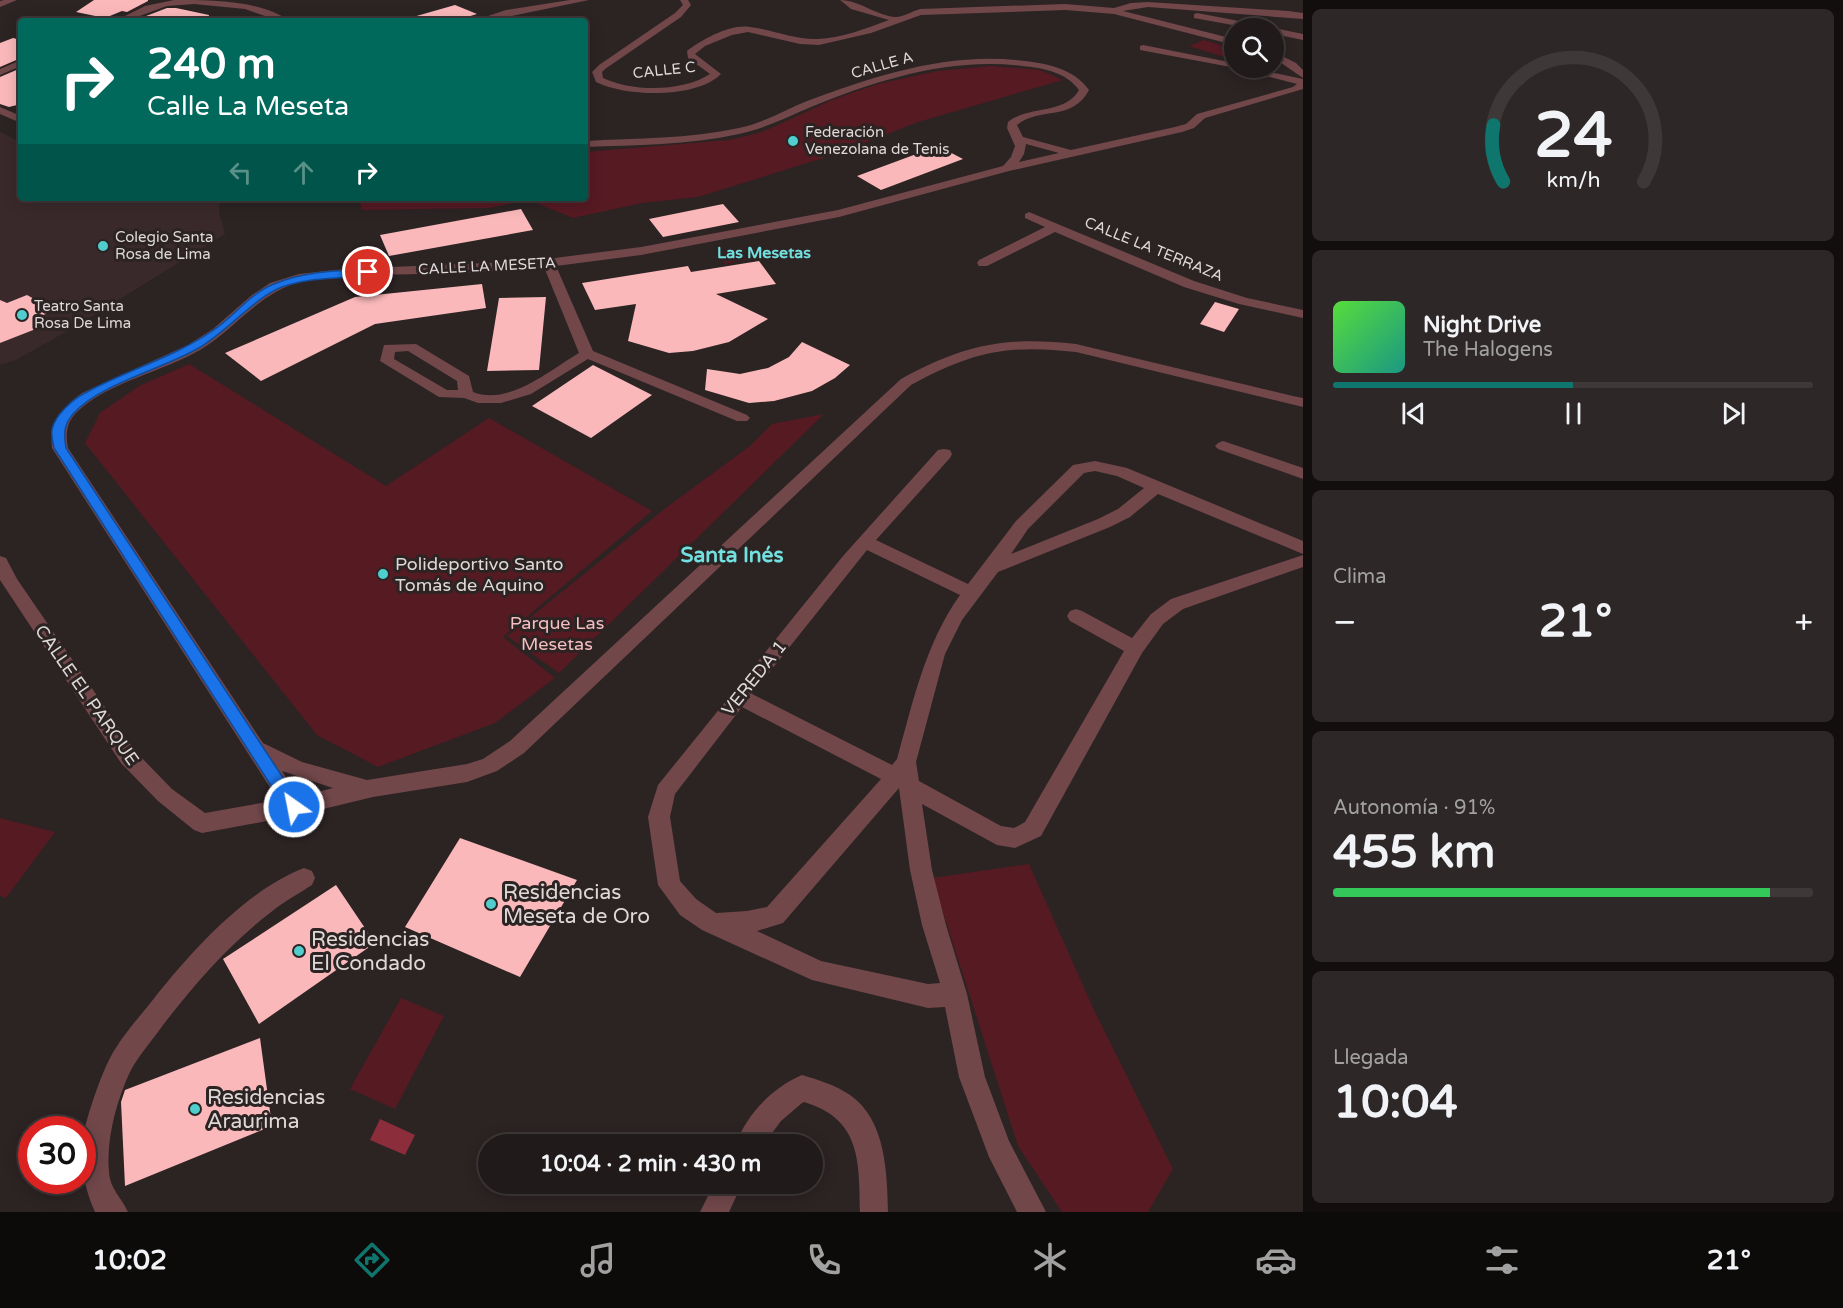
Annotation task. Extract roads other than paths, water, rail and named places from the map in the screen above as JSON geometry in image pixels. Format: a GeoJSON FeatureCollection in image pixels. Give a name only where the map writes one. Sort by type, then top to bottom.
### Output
{"type":"FeatureCollection","features":[{"type":"Feature","properties":{"kind":"street"},"geometry":{"type":"LineString","coordinates":[[0,4],[13,0]]}},
{"type":"Feature","properties":{"kind":"street"},"geometry":{"type":"LineString","coordinates":[[487,18],[585,0]]}},
{"type":"Feature","properties":{"kind":"street","name":"CALLE C"},"geometry":{"type":"LineString","coordinates":[[684,0],[687,5],[678,15],[602,67],[597,72],[599,80],[610,86],[624,89],[657,89],[692,85],[708,80],[716,74],[690,53],[702,44],[729,33],[748,29],[760,30],[800,41],[819,42],[855,35],[897,20]]}},
{"type":"Feature","properties":{"kind":"street"},"geometry":{"type":"LineString","coordinates":[[844,0],[854,7],[897,20],[930,11],[1065,7],[1114,11],[1224,39]]}},
{"type":"Feature","properties":{"kind":"street"},"geometry":{"type":"LineString","coordinates":[[125,18],[156,2],[236,2],[278,18]]}},
{"type":"Feature","properties":{"kind":"street"},"geometry":{"type":"LineString","coordinates":[[1114,11],[1126,6],[1141,4],[1182,8],[1256,10],[1303,16]]}},
{"type":"Feature","properties":{"kind":"street"},"geometry":{"type":"LineString","coordinates":[[1182,8],[1193,15],[1224,21]]}},
{"type":"Feature","properties":{"kind":"street"},"geometry":{"type":"LineString","coordinates":[[493,16],[498,18]]}},
{"type":"Feature","properties":{"kind":"street"},"geometry":{"type":"LineString","coordinates":[[1284,33],[1303,37]]}},
{"type":"Feature","properties":{"kind":"street"},"geometry":{"type":"LineString","coordinates":[[1143,48],[1224,64]]}},
{"type":"Feature","properties":{"kind":"street"},"geometry":{"type":"LineString","coordinates":[[1284,60],[1303,75]]}},
{"type":"Feature","properties":{"kind":"street","name":"CALLE A"},"geometry":{"type":"LineString","coordinates":[[588,144],[710,136],[739,131],[876,80],[947,65],[986,62],[1031,64],[1061,72],[1082,85],[1084,90],[1082,96],[1076,102],[1015,120],[1012,129],[1020,139],[1018,154],[1007,168]]}},
{"type":"Feature","properties":{"kind":"street"},"geometry":{"type":"LineString","coordinates":[[0,72],[18,64]]}},
{"type":"Feature","properties":{"kind":"street"},"geometry":{"type":"LineString","coordinates":[[1282,78],[1303,83]]}},
{"type":"Feature","properties":{"kind":"street"},"geometry":{"type":"LineString","coordinates":[[1007,168],[1178,130],[1190,126],[1201,116],[1296,89],[1303,83]]}},
{"type":"Feature","properties":{"kind":"street"},"geometry":{"type":"LineString","coordinates":[[0,110],[18,117]]}},
{"type":"Feature","properties":{"kind":"street"},"geometry":{"type":"LineString","coordinates":[[1020,139],[1046,148],[1074,153]]}},
{"type":"Feature","properties":{"kind":"street","name":"CALLE LA MESETA"},"geometry":{"type":"LineString","coordinates":[[294,807],[60,448],[57,429],[75,404],[87,396],[192,348],[218,332],[257,298],[275,286],[298,279],[344,273],[549,263],[642,251],[839,213],[1007,168]]}},
{"type":"Feature","properties":{"kind":"street","name":"CALLE LA TERRAZA"},"geometry":{"type":"LineString","coordinates":[[1029,216],[1189,284],[1244,301],[1303,314]]}},
{"type":"Feature","properties":{"kind":"street"},"geometry":{"type":"LineString","coordinates":[[983,263],[1055,227]]}},
{"type":"Feature","properties":{"kind":"street"},"geometry":{"type":"LineString","coordinates":[[549,263],[586,354],[742,418]]}},
{"type":"Feature","properties":{"kind":"street","name":"CALLE EL PARQUE"},"geometry":{"type":"LineString","coordinates":[[0,562],[10,582],[128,757],[146,778],[185,813],[202,823],[294,807],[367,789],[467,773],[490,765],[517,747],[906,382],[934,366],[1002,345],[1079,346],[1303,403]]}},
{"type":"Feature","properties":{"kind":"street"},"geometry":{"type":"LineString","coordinates":[[466,394],[464,379],[411,347],[389,348],[387,361],[398,369],[444,393],[466,394],[478,399],[501,399],[525,391],[586,354]]}},
{"type":"Feature","properties":{"kind":"street"},"geometry":{"type":"LineString","coordinates":[[1223,446],[1303,474]]}},
{"type":"Feature","properties":{"kind":"street","name":"VEREDA 1"},"geometry":{"type":"LineString","coordinates":[[944,454],[865,542],[739,696],[665,791],[658,817],[669,885],[688,907],[710,922],[820,972],[928,996],[955,994]]}},
{"type":"Feature","properties":{"kind":"street"},"geometry":{"type":"LineString","coordinates":[[1032,1212],[998,1149],[972,1077],[955,994],[934,925],[921,870],[904,776],[936,654],[954,617],[1022,525],[1079,469],[1095,466],[1121,472],[1303,548]]}},
{"type":"Feature","properties":{"kind":"street"},"geometry":{"type":"LineString","coordinates":[[992,568],[1104,523],[1124,513],[1156,487]]}},
{"type":"Feature","properties":{"kind":"street"},"geometry":{"type":"LineString","coordinates":[[865,542],[971,593]]}},
{"type":"Feature","properties":{"kind":"street"},"geometry":{"type":"LineString","coordinates":[[739,696],[904,776],[997,835],[1015,838],[1033,829],[1135,648],[1157,619],[1177,604],[1303,561]]}},
{"type":"Feature","properties":{"kind":"street"},"geometry":{"type":"LineString","coordinates":[[1076,616],[1135,648]]}},
{"type":"Feature","properties":{"kind":"street"},"geometry":{"type":"LineString","coordinates":[[255,748],[297,769],[367,789]]}},
{"type":"Feature","properties":{"kind":"street"},"geometry":{"type":"LineString","coordinates":[[710,922],[734,924],[757,922],[775,915],[904,776]]}},
{"type":"Feature","properties":{"kind":"street"},"geometry":{"type":"LineString","coordinates":[[114,1212],[105,1204],[95,1173],[97,1132],[119,1066],[187,975],[226,935],[263,904],[303,878]]}},
{"type":"Feature","properties":{"kind":"street"},"geometry":{"type":"LineString","coordinates":[[755,1134],[767,1116],[783,1099],[802,1088],[821,1092],[840,1102],[857,1118],[868,1142],[873,1169],[874,1212]]}},
{"type":"Feature","properties":{"kind":"street"},"geometry":{"type":"LineString","coordinates":[[714,1212],[724,1194]]}},
{"type":"Feature","properties":{"kind":"place","name":"Federación Venezolana de Tenis"},"geometry":{"type":"Point","coordinates":[793,141]}},
{"type":"Feature","properties":{"kind":"place","name":"Colegio Santa Rosa de Lima"},"geometry":{"type":"Point","coordinates":[103,246]}},
{"type":"Feature","properties":{"kind":"place","name":"Teatro Santa Rosa De Lima"},"geometry":{"type":"Point","coordinates":[22,315]}},
{"type":"Feature","properties":{"kind":"place","name":"Polideportivo Santo Tomás de Aquino"},"geometry":{"type":"Point","coordinates":[383,574]}},
{"type":"Feature","properties":{"kind":"place","name":"Residencias Meseta de Oro"},"geometry":{"type":"Point","coordinates":[491,904]}},
{"type":"Feature","properties":{"kind":"place","name":"Residencias El Condado"},"geometry":{"type":"Point","coordinates":[299,951]}},
{"type":"Feature","properties":{"kind":"place","name":"Residencias Araurima"},"geometry":{"type":"Point","coordinates":[195,1109]}},
{"type":"Feature","properties":{"kind":"district","name":"Las Mesetas"},"geometry":{"type":"Point","coordinates":[764,253]}},
{"type":"Feature","properties":{"kind":"district","name":"Santa Inés"},"geometry":{"type":"Point","coordinates":[732,555]}},
{"type":"Feature","properties":{"kind":"park label","name":"Parque Las Mesetas"},"geometry":{"type":"Point","coordinates":[557,633]}}]}
